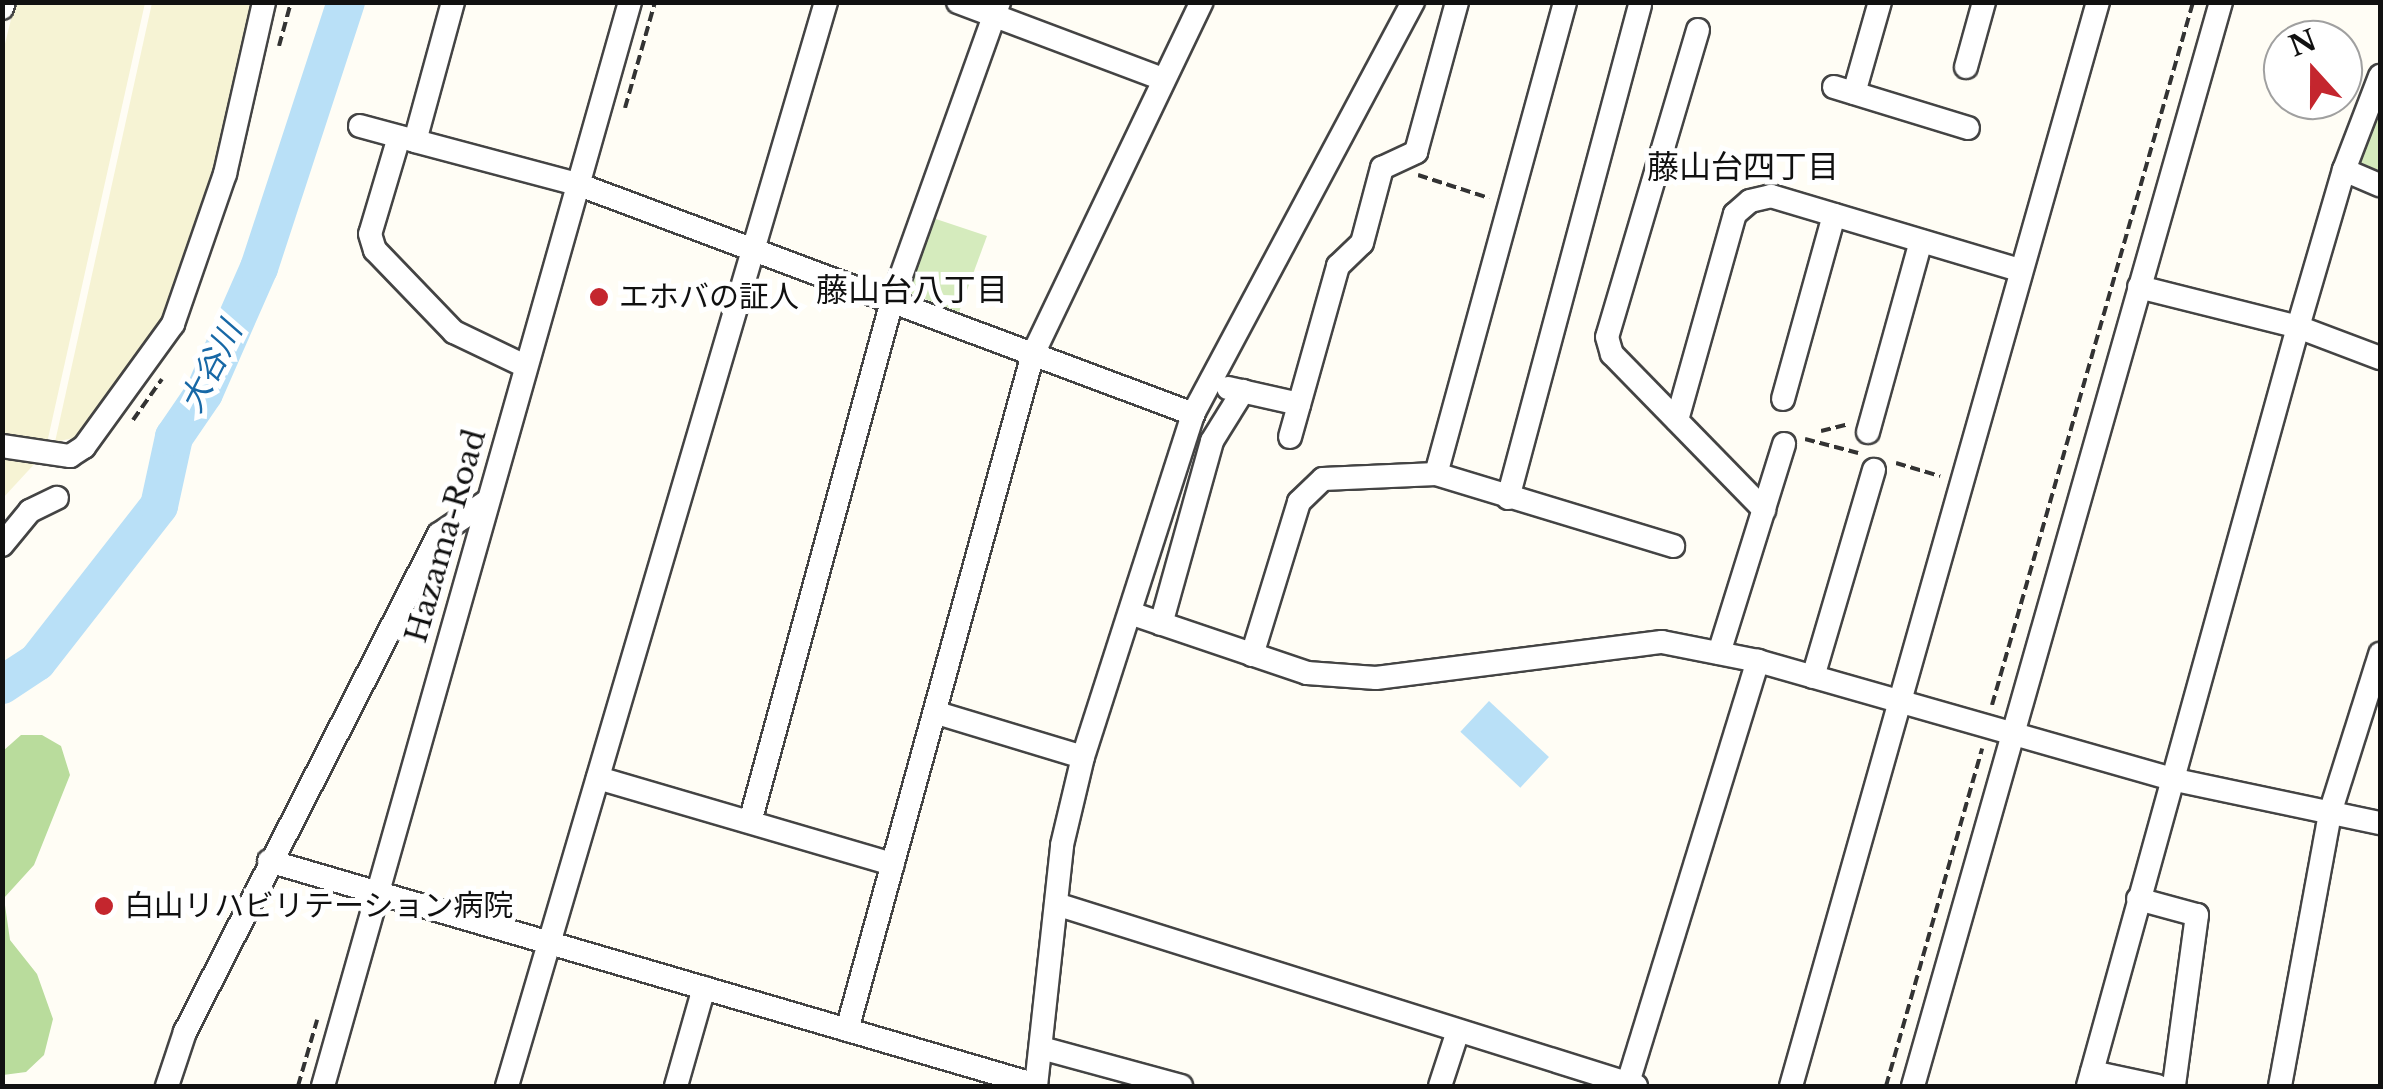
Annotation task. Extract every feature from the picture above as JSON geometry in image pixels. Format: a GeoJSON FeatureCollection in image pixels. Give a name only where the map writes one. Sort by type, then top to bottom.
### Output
{"type":"FeatureCollection","features":[{"type":"Feature","properties":{"kind":"street"},"geometry":{"type":"LineString","coordinates":[[2,446],[70,456],[84,447],[173,324],[226,174],[264,2]]}},
{"type":"Feature","properties":{"kind":"street"},"geometry":{"type":"LineString","coordinates":[[453,2],[370,234],[375,250],[454,332],[526,366]]}},
{"type":"Feature","properties":{"kind":"street","name":"Hazama-Road"},"geometry":{"type":"LineString","coordinates":[[323,1086],[630,2]]}},
{"type":"Feature","properties":{"kind":"street"},"geometry":{"type":"LineString","coordinates":[[506,1086],[826,2]]}},
{"type":"Feature","properties":{"kind":"street"},"geometry":{"type":"LineString","coordinates":[[958,2],[997,10],[1163,79]]}},
{"type":"Feature","properties":{"kind":"street"},"geometry":{"type":"LineString","coordinates":[[847,1030],[937,713],[1032,354],[1202,2]]}},
{"type":"Feature","properties":{"kind":"street"},"geometry":{"type":"LineString","coordinates":[[270,861],[1036,1086],[1044,1049],[1056,904],[1083,757],[1133,614],[1193,414],[1413,2]]}},
{"type":"Feature","properties":{"kind":"street"},"geometry":{"type":"LineString","coordinates":[[1290,437],[1338,266],[1362,243],[1382,168],[1416,152],[1457,2]]}},
{"type":"Feature","properties":{"kind":"street"},"geometry":{"type":"LineString","coordinates":[[1880,2],[1844,90],[1968,128]]}},
{"type":"Feature","properties":{"kind":"street"},"geometry":{"type":"LineString","coordinates":[[1966,67],[1984,2]]}},
{"type":"Feature","properties":{"kind":"street"},"geometry":{"type":"LineString","coordinates":[[1791,1086],[2098,2]]}},
{"type":"Feature","properties":{"kind":"street"},"geometry":{"type":"LineString","coordinates":[[1914,1086],[2010,735],[2222,2]]}},
{"type":"Feature","properties":{"kind":"street"},"geometry":{"type":"LineString","coordinates":[[1436,474],[1510,204],[1557,5]]}},
{"type":"Feature","properties":{"kind":"street"},"geometry":{"type":"LineString","coordinates":[[1508,498],[1640,5]]}},
{"type":"Feature","properties":{"kind":"street"},"geometry":{"type":"LineString","coordinates":[[750,822],[892,301],[997,10]]}},
{"type":"Feature","properties":{"kind":"street"},"geometry":{"type":"LineString","coordinates":[[1698,30],[1607,337],[1612,354],[1764,510]]}},
{"type":"Feature","properties":{"kind":"street"},"geometry":{"type":"LineString","coordinates":[[2158,1086],[2090,1079],[2298,328],[2344,170],[2380,76]]}},
{"type":"Feature","properties":{"kind":"street"},"geometry":{"type":"LineString","coordinates":[[360,126],[578,184],[1193,414]]}},
{"type":"Feature","properties":{"kind":"street"},"geometry":{"type":"LineString","coordinates":[[2344,170],[2380,184]]}},
{"type":"Feature","properties":{"kind":"street"},"geometry":{"type":"LineString","coordinates":[[1678,420],[1735,214],[1770,196],[2019,270]]}},
{"type":"Feature","properties":{"kind":"street"},"geometry":{"type":"LineString","coordinates":[[1782,399],[1834,215]]}},
{"type":"Feature","properties":{"kind":"street"},"geometry":{"type":"LineString","coordinates":[[1868,432],[1922,241]]}},
{"type":"Feature","properties":{"kind":"street"},"geometry":{"type":"LineString","coordinates":[[2139,287],[2298,328],[2380,358]]}},
{"type":"Feature","properties":{"kind":"street"},"geometry":{"type":"LineString","coordinates":[[1210,384],[1299,404]]}},
{"type":"Feature","properties":{"kind":"street"},"geometry":{"type":"LineString","coordinates":[[1161,624],[1212,441],[1243,391]]}},
{"type":"Feature","properties":{"kind":"street"},"geometry":{"type":"LineString","coordinates":[[1719,653],[1784,444]]}},
{"type":"Feature","properties":{"kind":"street"},"geometry":{"type":"LineString","coordinates":[[1814,677],[1874,470]]}},
{"type":"Feature","properties":{"kind":"street"},"geometry":{"type":"LineString","coordinates":[[1252,654],[1299,502],[1322,478],[1436,474],[1673,546]]}},
{"type":"Feature","properties":{"kind":"street"},"geometry":{"type":"LineString","coordinates":[[2,546],[30,510],[57,498]]}},
{"type":"Feature","properties":{"kind":"street"},"geometry":{"type":"LineString","coordinates":[[166,1086],[184,1032],[439,534],[486,502]]}},
{"type":"Feature","properties":{"kind":"street"},"geometry":{"type":"LineString","coordinates":[[1133,614],[1307,672],[1376,678],[1662,642],[1758,661],[2171,779],[2380,824]]}},
{"type":"Feature","properties":{"kind":"street"},"geometry":{"type":"LineString","coordinates":[[2280,1086],[2330,813],[2380,654]]}},
{"type":"Feature","properties":{"kind":"street"},"geometry":{"type":"LineString","coordinates":[[1056,904],[1630,1086],[1758,661]]}},
{"type":"Feature","properties":{"kind":"street"},"geometry":{"type":"LineString","coordinates":[[937,713],[1083,757]]}},
{"type":"Feature","properties":{"kind":"street"},"geometry":{"type":"LineString","coordinates":[[598,778],[893,864]]}},
{"type":"Feature","properties":{"kind":"street"},"geometry":{"type":"LineString","coordinates":[[2138,899],[2198,914],[2174,1086]]}},
{"type":"Feature","properties":{"kind":"street"},"geometry":{"type":"LineString","coordinates":[[676,1086],[704,988]]}},
{"type":"Feature","properties":{"kind":"street"},"geometry":{"type":"LineString","coordinates":[[1440,1086],[1458,1031]]}},
{"type":"Feature","properties":{"kind":"street"},"geometry":{"type":"LineString","coordinates":[[1044,1049],[1181,1086]]}},
{"type":"Feature","properties":{"kind":"path"},"geometry":{"type":"LineString","coordinates":[[1886,1086],[2193,2]]}},
{"type":"Feature","properties":{"kind":"path"},"geometry":{"type":"LineString","coordinates":[[1397,161],[1424,179],[1510,204]]}},
{"type":"Feature","properties":{"kind":"shaded area"},"geometry":{"type":"Polygon","coordinates":[[[15,3],[145,3],[47,443],[3,436],[2,56],[15,3]]]}},
{"type":"Feature","properties":{"kind":"shaded area"},"geometry":{"type":"Polygon","coordinates":[[[152,3],[256,3],[220,164],[170,315],[83,436],[55,442],[152,3]]]}},
{"type":"Feature","properties":{"kind":"shaded area"},"geometry":{"type":"Polygon","coordinates":[[[2,454],[39,459],[3,498],[2,498],[2,454]]]}},
{"type":"Feature","properties":{"kind":"green space"},"geometry":{"type":"Polygon","coordinates":[[[2380,97],[2380,178],[2359,169],[2355,159],[2380,97]]]}},
{"type":"Feature","properties":{"kind":"green space"},"geometry":{"type":"Polygon","coordinates":[[[933,218],[987,236],[959,312],[912,294],[908,286],[933,218]]]}},
{"type":"Feature","properties":{"kind":"green space"},"geometry":{"type":"Polygon","coordinates":[[[21,735],[42,735],[61,746],[70,775],[34,865],[4,898],[10,940],[37,974],[53,1019],[44,1055],[26,1072],[3,1075],[3,751],[21,735]]]}},
{"type":"Feature","properties":{"kind":"water"},"geometry":{"type":"Polygon","coordinates":[[[1489,701],[1549,757],[1520,788],[1460,732],[1489,701]]]}},
{"type":"Feature","properties":{"kind":"waterway","name":"大谷川"},"geometry":{"type":"LineString","coordinates":[[2,685],[37,662],[159,506],[174,437],[204,393],[259,268],[346,2]]}},
{"type":"Feature","properties":{"kind":"place","name":"エホバの証人"},"geometry":{"type":"Point","coordinates":[599,297]}},
{"type":"Feature","properties":{"kind":"place","name":"白山リハビリテーション病院"},"geometry":{"type":"Point","coordinates":[104,906]}},
{"type":"Feature","properties":{"kind":"district","name":"藤山台四丁目"},"geometry":{"type":"Point","coordinates":[1743,167]}},
{"type":"Feature","properties":{"kind":"district","name":"藤山台八丁目"},"geometry":{"type":"Point","coordinates":[912,290]}}]}
